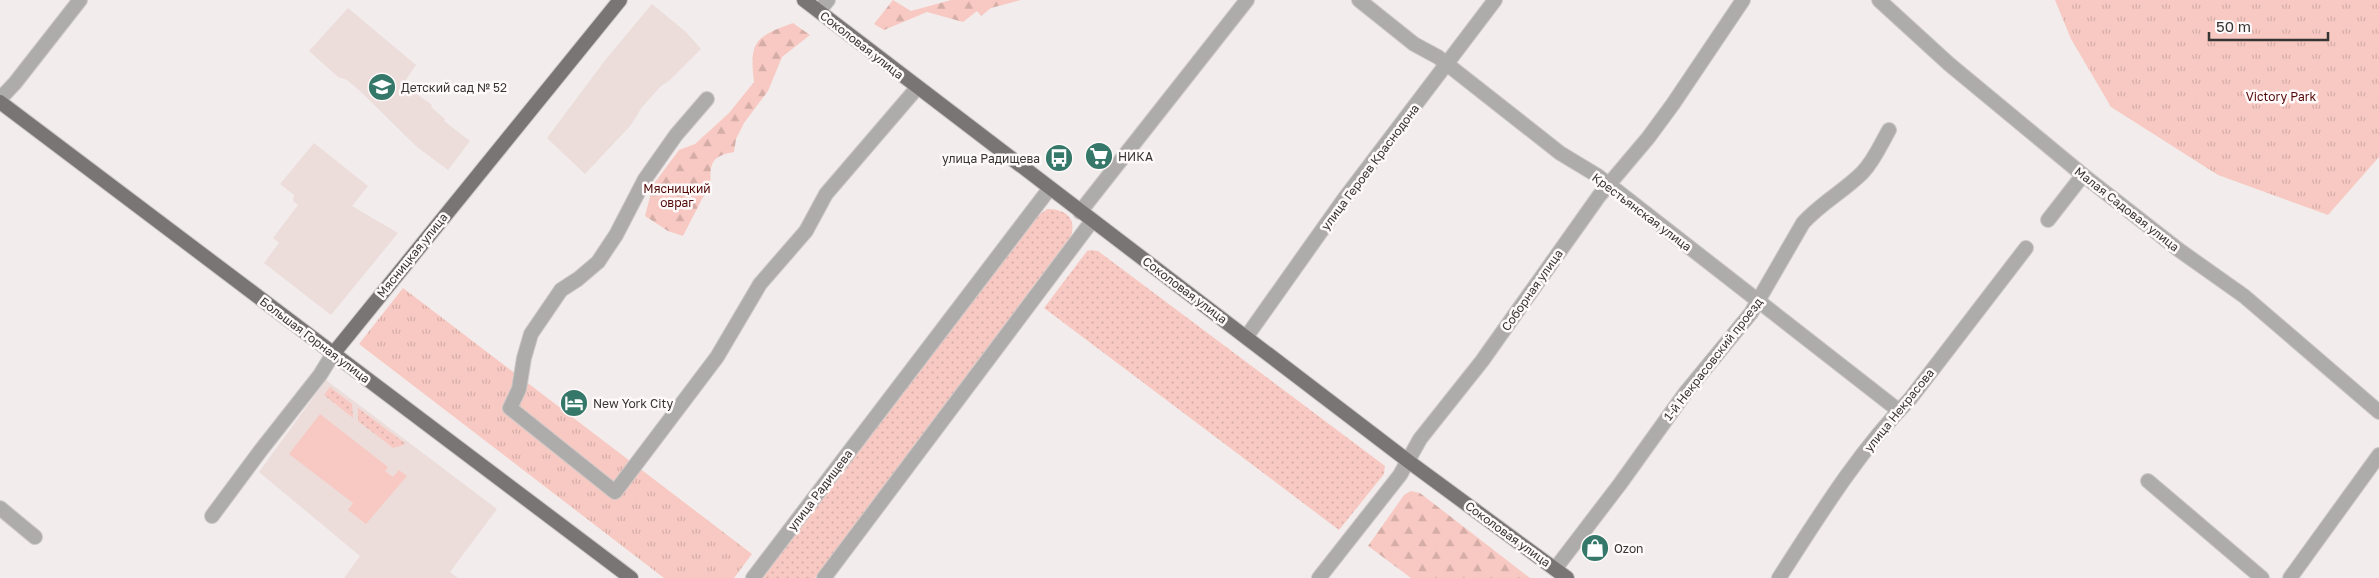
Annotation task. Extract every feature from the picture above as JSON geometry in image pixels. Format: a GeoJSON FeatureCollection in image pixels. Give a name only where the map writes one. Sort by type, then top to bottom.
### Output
{"type":"FeatureCollection","features":[{"type":"Feature","properties":{"kind":"main road","name":"Мясницкая улица"},"geometry":{"type":"LineString","coordinates":[[333,354],[620,0]]}},
{"type":"Feature","properties":{"kind":"main road","name":"Соколовая улица"},"geometry":{"type":"LineString","coordinates":[[804,0],[823,6],[917,88],[1247,336],[1408,461],[1567,578]]}},
{"type":"Feature","properties":{"kind":"main road","name":"Большая Горная улица"},"geometry":{"type":"LineString","coordinates":[[0,100],[631,578]]}},
{"type":"Feature","properties":{"kind":"street"},"geometry":{"type":"LineString","coordinates":[[0,100],[80,0]]}},
{"type":"Feature","properties":{"kind":"street"},"geometry":{"type":"LineString","coordinates":[[1080,212],[1247,0]]}},
{"type":"Feature","properties":{"kind":"street","name":"Крестьянская улица"},"geometry":{"type":"LineString","coordinates":[[1359,0],[1414,44],[1446,64],[1560,153],[1608,184],[1898,410]]}},
{"type":"Feature","properties":{"kind":"street","name":"улица Героев Краснодона"},"geometry":{"type":"LineString","coordinates":[[1247,336],[1344,200],[1495,0]]}},
{"type":"Feature","properties":{"kind":"street","name":"Соборная улица"},"geometry":{"type":"LineString","coordinates":[[1319,578],[1400,475],[1420,439],[1482,361],[1608,184],[1648,138],[1673,104],[1743,0]]}},
{"type":"Feature","properties":{"kind":"street","name":"Малая Садовая улица"},"geometry":{"type":"LineString","coordinates":[[1879,0],[1949,64],[2083,175],[2179,250],[2244,296],[2379,412]]}},
{"type":"Feature","properties":{"kind":"street"},"geometry":{"type":"LineString","coordinates":[[707,100],[676,135],[645,180],[616,235],[598,262],[561,290],[532,334],[524,358],[519,389],[510,408],[615,492],[717,357],[760,284],[806,231],[826,194],[917,88]]}},
{"type":"Feature","properties":{"kind":"street","name":"1-й Некрасовский проезд"},"geometry":{"type":"LineString","coordinates":[[1555,569],[1620,484],[1686,392],[1759,302],[1803,223],[1814,210],[1862,173],[1889,130]]}},
{"type":"Feature","properties":{"kind":"street"},"geometry":{"type":"LineString","coordinates":[[2048,220],[2083,175]]}},
{"type":"Feature","properties":{"kind":"street","name":"улица Радищева"},"geometry":{"type":"LineString","coordinates":[[752,578],[1050,188]]}},
{"type":"Feature","properties":{"kind":"street"},"geometry":{"type":"LineString","coordinates":[[824,578],[1092,221]]}},
{"type":"Feature","properties":{"kind":"street","name":"улица Некрасова"},"geometry":{"type":"LineString","coordinates":[[1780,578],[1833,495],[2026,248]]}},
{"type":"Feature","properties":{"kind":"street","name":"Мясницкая улица"},"geometry":{"type":"LineString","coordinates":[[212,516],[261,450],[320,376],[333,354]]}},
{"type":"Feature","properties":{"kind":"street"},"geometry":{"type":"LineString","coordinates":[[2290,578],[2379,455]]}},
{"type":"Feature","properties":{"kind":"street"},"geometry":{"type":"LineString","coordinates":[[2148,481],[2262,578]]}},
{"type":"Feature","properties":{"kind":"street"},"geometry":{"type":"LineString","coordinates":[[0,508],[36,537]]}},
{"type":"Feature","properties":{"kind":"shaded area"},"geometry":{"type":"Polygon","coordinates":[[[652,4],[686,32],[701,49],[670,80],[661,86],[642,107],[631,125],[585,174],[547,138],[606,59],[652,4]]]}},
{"type":"Feature","properties":{"kind":"shaded area","name":"Детский сад № 52"},"geometry":{"type":"Polygon","coordinates":[[[348,8],[416,65],[403,84],[432,105],[431,107],[445,119],[444,121],[470,141],[448,170],[417,147],[360,91],[347,80],[338,77],[309,51],[348,8]]]}},
{"type":"Feature","properties":{"kind":"shaded area"},"geometry":{"type":"Polygon","coordinates":[[[314,143],[368,186],[352,206],[398,233],[331,315],[264,263],[279,243],[273,238],[298,205],[293,201],[294,195],[280,184],[314,143]]]}},
{"type":"Feature","properties":{"kind":"shaded area"},"geometry":{"type":"Polygon","coordinates":[[[326,380],[497,509],[450,572],[458,578],[344,578],[360,556],[259,472],[326,380]]]}},
{"type":"Feature","properties":{"kind":"green space"},"geometry":{"type":"Polygon","coordinates":[[[893,0],[911,11],[951,0],[1021,0],[991,8],[981,16],[977,11],[963,22],[927,12],[884,30],[874,24],[893,0]]]}},
{"type":"Feature","properties":{"kind":"green space","name":"Victory Park"},"geometry":{"type":"Polygon","coordinates":[[[2055,0],[2379,0],[2379,157],[2328,215],[2218,175],[2111,107],[2071,39],[2055,0]]]}},
{"type":"Feature","properties":{"kind":"green space","name":"Мясницкий овраг"},"geometry":{"type":"Polygon","coordinates":[[[793,23],[810,35],[782,57],[768,91],[744,123],[736,139],[734,152],[719,156],[712,164],[711,190],[703,197],[683,236],[668,231],[645,216],[653,185],[679,150],[695,144],[729,113],[754,82],[753,57],[757,42],[770,32],[793,23]]]}},
{"type":"Feature","properties":{"kind":"green space"},"geometry":{"type":"Polygon","coordinates":[[[1047,209],[1053,209],[1068,215],[1072,224],[1071,236],[815,578],[762,578],[1038,216],[1047,209]]]}},
{"type":"Feature","properties":{"kind":"green space"},"geometry":{"type":"Polygon","coordinates":[[[1087,251],[1098,251],[1385,466],[1384,474],[1339,530],[1044,308],[1087,251]]]}},
{"type":"Feature","properties":{"kind":"green space"},"geometry":{"type":"Polygon","coordinates":[[[403,288],[752,554],[734,578],[664,578],[359,344],[403,288]]]}},
{"type":"Feature","properties":{"kind":"green space"},"geometry":{"type":"Polygon","coordinates":[[[330,387],[352,404],[353,418],[324,395],[330,387]]]}},
{"type":"Feature","properties":{"kind":"green space"},"geometry":{"type":"Polygon","coordinates":[[[358,408],[406,444],[393,448],[358,421],[358,408]]]}},
{"type":"Feature","properties":{"kind":"green space"},"geometry":{"type":"Polygon","coordinates":[[[320,414],[388,467],[385,471],[393,477],[399,470],[407,476],[366,524],[348,510],[353,503],[289,454],[320,414]]]}},
{"type":"Feature","properties":{"kind":"green space"},"geometry":{"type":"Polygon","coordinates":[[[1411,491],[1420,493],[1530,578],[1411,578],[1368,546],[1404,495],[1411,491]]]}},
{"type":"Feature","properties":{"kind":"place","name":"Детский сад № 52"},"geometry":{"type":"Point","coordinates":[382,87]}},
{"type":"Feature","properties":{"kind":"place","name":"НИКА"},"geometry":{"type":"Point","coordinates":[1099,156]}},
{"type":"Feature","properties":{"kind":"place","name":"улица Радищева"},"geometry":{"type":"Point","coordinates":[1059,158]}},
{"type":"Feature","properties":{"kind":"place","name":"New York City"},"geometry":{"type":"Point","coordinates":[574,403]}},
{"type":"Feature","properties":{"kind":"place","name":"Ozon"},"geometry":{"type":"Point","coordinates":[1595,548]}}]}
